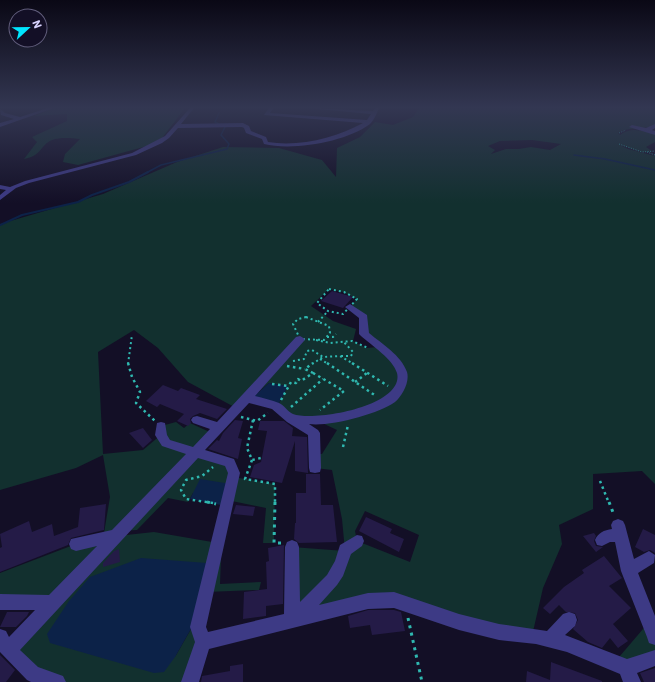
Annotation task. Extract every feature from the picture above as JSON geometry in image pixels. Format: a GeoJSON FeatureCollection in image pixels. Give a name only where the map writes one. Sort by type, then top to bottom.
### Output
{"type":"FeatureCollection","features":[{"type":"Feature","properties":{"kind":"street"},"geometry":{"type":"LineString","coordinates":[[0,198],[12,189],[27,182],[144,150],[162,140]]}},
{"type":"Feature","properties":{"kind":"street"},"geometry":{"type":"LineString","coordinates":[[265,140],[266,143],[274,145],[286,145],[317,140]]}},
{"type":"Feature","properties":{"kind":"street"},"geometry":{"type":"LineString","coordinates":[[0,187],[12,189]]}},
{"type":"Feature","properties":{"kind":"street"},"geometry":{"type":"LineString","coordinates":[[247,398],[308,420],[318,421],[362,412],[391,399],[402,384],[402,373],[391,356],[364,334],[364,317],[350,306]]}},
{"type":"Feature","properties":{"kind":"street"},"geometry":{"type":"LineString","coordinates":[[57,682],[33,675],[4,643],[53,603],[232,415],[280,362],[306,339]]}},
{"type":"Feature","properties":{"kind":"street"},"geometry":{"type":"LineString","coordinates":[[284,412],[314,433],[315,468]]}},
{"type":"Feature","properties":{"kind":"street"},"geometry":{"type":"LineString","coordinates":[[197,420],[219,428]]}},
{"type":"Feature","properties":{"kind":"street"},"geometry":{"type":"LineString","coordinates":[[161,426],[161,435],[166,443],[230,463],[234,473],[198,627],[203,642],[190,682]]}},
{"type":"Feature","properties":{"kind":"street"},"geometry":{"type":"LineString","coordinates":[[602,540],[619,530],[630,571],[655,637]]}},
{"type":"Feature","properties":{"kind":"street"},"geometry":{"type":"LineString","coordinates":[[76,544],[116,536]]}},
{"type":"Feature","properties":{"kind":"street"},"geometry":{"type":"LineString","coordinates":[[292,620],[335,578],[344,559],[345,550],[357,541]]}},
{"type":"Feature","properties":{"kind":"street"},"geometry":{"type":"LineString","coordinates":[[292,547],[292,620]]}},
{"type":"Feature","properties":{"kind":"street"},"geometry":{"type":"LineString","coordinates":[[630,571],[649,558]]}},
{"type":"Feature","properties":{"kind":"street"},"geometry":{"type":"LineString","coordinates":[[203,642],[368,601],[394,600],[466,624],[499,632],[536,636],[567,644],[630,675],[655,658]]}},
{"type":"Feature","properties":{"kind":"street"},"geometry":{"type":"LineString","coordinates":[[0,602],[53,603]]}},
{"type":"Feature","properties":{"kind":"street"},"geometry":{"type":"LineString","coordinates":[[549,640],[569,620]]}},
{"type":"Feature","properties":{"kind":"path"},"geometry":{"type":"LineString","coordinates":[[619,144],[636,151],[655,151]]}},
{"type":"Feature","properties":{"kind":"path"},"geometry":{"type":"LineString","coordinates":[[646,152],[655,155]]}},
{"type":"Feature","properties":{"kind":"path"},"geometry":{"type":"LineString","coordinates":[[329,289],[344,292],[357,299],[344,314],[328,311],[316,303],[329,289]]}},
{"type":"Feature","properties":{"kind":"path"},"geometry":{"type":"LineString","coordinates":[[318,322],[328,311]]}},
{"type":"Feature","properties":{"kind":"path"},"geometry":{"type":"LineString","coordinates":[[293,324],[298,319],[306,317],[329,326],[330,333],[324,340],[306,339]]}},
{"type":"Feature","properties":{"kind":"path"},"geometry":{"type":"LineString","coordinates":[[327,336],[333,337],[336,334]]}},
{"type":"Feature","properties":{"kind":"path"},"geometry":{"type":"LineString","coordinates":[[132,335],[127,359],[130,377],[140,392],[136,403],[161,426]]}},
{"type":"Feature","properties":{"kind":"path"},"geometry":{"type":"LineString","coordinates":[[306,339],[327,345],[343,341],[352,341],[366,348],[380,347]]}},
{"type":"Feature","properties":{"kind":"path"},"geometry":{"type":"LineString","coordinates":[[305,370],[323,357],[351,356],[353,352],[343,341]]}},
{"type":"Feature","properties":{"kind":"path"},"geometry":{"type":"LineString","coordinates":[[280,362],[304,359],[307,351],[312,350],[323,357]]}},
{"type":"Feature","properties":{"kind":"path"},"geometry":{"type":"LineString","coordinates":[[340,356],[397,391]]}},
{"type":"Feature","properties":{"kind":"path"},"geometry":{"type":"LineString","coordinates":[[320,359],[385,402]]}},
{"type":"Feature","properties":{"kind":"path"},"geometry":{"type":"LineString","coordinates":[[280,362],[313,373],[344,392],[308,420]]}},
{"type":"Feature","properties":{"kind":"path"},"geometry":{"type":"LineString","coordinates":[[284,412],[291,382],[296,383],[298,379],[301,381],[306,377],[308,378],[313,373]]}},
{"type":"Feature","properties":{"kind":"path"},"geometry":{"type":"LineString","coordinates":[[355,382],[367,373]]}},
{"type":"Feature","properties":{"kind":"path"},"geometry":{"type":"LineString","coordinates":[[284,412],[323,379]]}},
{"type":"Feature","properties":{"kind":"path"},"geometry":{"type":"LineString","coordinates":[[232,415],[255,420],[247,448],[252,460],[246,479],[275,484],[274,543],[292,543],[292,547]]}},
{"type":"Feature","properties":{"kind":"path"},"geometry":{"type":"LineString","coordinates":[[252,460],[261,458]]}},
{"type":"Feature","properties":{"kind":"path"},"geometry":{"type":"LineString","coordinates":[[216,464],[202,476],[186,480],[181,490],[186,499],[226,506]]}},
{"type":"Feature","properties":{"kind":"path"},"geometry":{"type":"LineString","coordinates":[[600,481],[619,530]]}},
{"type":"Feature","properties":{"kind":"path"},"geometry":{"type":"LineString","coordinates":[[405,603],[422,682]]}},
{"type":"Feature","properties":{"kind":"green space"},"geometry":{"type":"Polygon","coordinates":[[[35,140],[53,140],[48,142],[38,153],[30,158],[24,159],[37,142],[35,140]]]}},
{"type":"Feature","properties":{"kind":"green space"},"geometry":{"type":"Polygon","coordinates":[[[79,140],[159,140],[147,146],[78,165],[63,162],[65,154],[79,140]]]}},
{"type":"Feature","properties":{"kind":"green space"},"geometry":{"type":"Polygon","coordinates":[[[354,140],[655,140],[655,142],[646,147],[652,151],[642,152],[618,144],[628,149],[655,156],[655,484],[642,471],[593,474],[593,509],[559,525],[562,544],[543,588],[532,636],[405,603],[292,620],[292,547],[345,551],[342,519],[332,470],[315,468],[314,454],[322,454],[337,430],[318,421],[290,418],[277,407],[288,386],[269,383],[257,393],[252,393],[238,409],[188,382],[158,348],[134,330],[98,352],[103,454],[143,450],[162,434],[161,426],[176,422],[184,428],[190,423],[214,434],[197,452],[230,463],[233,477],[275,484],[274,543],[263,543],[266,508],[193,493],[188,502],[168,498],[137,530],[121,531],[117,536],[154,532],[218,543],[175,657],[191,629],[198,628],[190,682],[57,682],[8,650],[52,603],[0,602],[0,573],[76,544],[103,539],[110,497],[103,455],[76,468],[0,490],[0,224],[103,194],[177,162],[223,147],[279,148],[322,160],[336,177],[337,148],[354,140]],[[532,140],[500,141],[488,146],[495,150],[491,154],[506,149],[531,147],[550,150],[561,144],[532,140]],[[329,289],[311,306],[333,321],[356,329],[353,341],[366,348],[379,347],[364,334],[364,317],[350,307],[357,299],[343,292],[329,289]],[[365,511],[355,531],[357,541],[410,562],[419,535],[365,511]]]}},
{"type":"Feature","properties":{"kind":"green space"},"geometry":{"type":"Polygon","coordinates":[[[221,558],[220,584],[261,582],[259,590],[206,592],[214,559],[221,558]]]}},
{"type":"Feature","properties":{"kind":"green space"},"geometry":{"type":"Polygon","coordinates":[[[649,622],[655,637],[655,658],[614,663],[649,622]]]}},
{"type":"Feature","properties":{"kind":"water"},"geometry":{"type":"Polygon","coordinates":[[[269,383],[288,386],[277,407],[251,399],[269,383]]]}},
{"type":"Feature","properties":{"kind":"water"},"geometry":{"type":"Polygon","coordinates":[[[200,479],[231,484],[226,506],[190,499],[200,479]]]}},
{"type":"Feature","properties":{"kind":"water"},"geometry":{"type":"Polygon","coordinates":[[[141,558],[207,563],[192,627],[175,657],[164,672],[154,673],[50,643],[47,634],[69,601],[90,577],[141,558]]]}},
{"type":"Feature","properties":{"kind":"building"},"geometry":{"type":"Polygon","coordinates":[[[332,291],[353,297],[343,308],[321,301],[332,291]]]}},
{"type":"Feature","properties":{"kind":"building"},"geometry":{"type":"Polygon","coordinates":[[[163,385],[178,391],[181,388],[200,395],[196,399],[227,409],[217,419],[200,413],[193,416],[190,419],[191,423],[188,426],[177,421],[184,414],[160,404],[157,407],[146,401],[163,385]]]}},
{"type":"Feature","properties":{"kind":"building"},"geometry":{"type":"Polygon","coordinates":[[[235,420],[243,421],[238,438],[242,439],[238,459],[208,449],[217,440],[219,441],[223,433],[235,420]]]}},
{"type":"Feature","properties":{"kind":"building"},"geometry":{"type":"Polygon","coordinates":[[[260,421],[284,421],[293,428],[292,436],[307,437],[308,473],[295,471],[295,441],[282,483],[250,477],[254,465],[261,462],[267,431],[258,430],[260,421]]]}},
{"type":"Feature","properties":{"kind":"building"},"geometry":{"type":"Polygon","coordinates":[[[143,428],[152,440],[143,448],[129,433],[143,428]]]}},
{"type":"Feature","properties":{"kind":"building"},"geometry":{"type":"Polygon","coordinates":[[[306,474],[320,474],[321,505],[333,505],[337,542],[299,543],[294,539],[296,523],[296,493],[306,493],[306,474]]]}},
{"type":"Feature","properties":{"kind":"building"},"geometry":{"type":"Polygon","coordinates":[[[106,504],[104,530],[71,538],[68,545],[0,572],[0,548],[2,547],[0,534],[29,521],[32,532],[52,524],[54,536],[78,527],[80,508],[106,504]]]}},
{"type":"Feature","properties":{"kind":"building"},"geometry":{"type":"Polygon","coordinates":[[[236,505],[255,507],[253,516],[233,514],[236,505]]]}},
{"type":"Feature","properties":{"kind":"building"},"geometry":{"type":"Polygon","coordinates":[[[366,517],[392,529],[390,533],[404,539],[399,552],[359,531],[366,517]]]}},
{"type":"Feature","properties":{"kind":"building"},"geometry":{"type":"Polygon","coordinates":[[[643,529],[655,535],[655,553],[650,550],[644,552],[635,547],[643,529]]]}},
{"type":"Feature","properties":{"kind":"building"},"geometry":{"type":"Polygon","coordinates":[[[594,533],[596,536],[594,541],[596,546],[603,547],[596,552],[583,536],[594,533]]]}},
{"type":"Feature","properties":{"kind":"building"},"geometry":{"type":"Polygon","coordinates":[[[284,545],[283,604],[266,606],[266,616],[243,619],[244,592],[267,589],[266,562],[269,561],[268,548],[284,545]]]}},
{"type":"Feature","properties":{"kind":"building"},"geometry":{"type":"Polygon","coordinates":[[[119,549],[120,562],[103,567],[103,563],[114,551],[119,549]]]}},
{"type":"Feature","properties":{"kind":"building"},"geometry":{"type":"Polygon","coordinates":[[[604,556],[622,578],[609,586],[631,608],[613,624],[628,641],[618,648],[610,638],[602,648],[588,642],[573,629],[578,620],[575,613],[566,612],[559,605],[550,614],[543,608],[564,587],[584,573],[582,570],[604,556]]]}},
{"type":"Feature","properties":{"kind":"building"},"geometry":{"type":"Polygon","coordinates":[[[368,610],[394,610],[401,612],[405,631],[372,635],[370,625],[350,628],[348,616],[368,610]]]}},
{"type":"Feature","properties":{"kind":"building"},"geometry":{"type":"Polygon","coordinates":[[[7,612],[29,612],[16,627],[0,627],[7,612]]]}},
{"type":"Feature","properties":{"kind":"building"},"geometry":{"type":"Polygon","coordinates":[[[0,655],[15,670],[6,682],[0,682],[0,655]]]}},
{"type":"Feature","properties":{"kind":"building"},"geometry":{"type":"Polygon","coordinates":[[[551,662],[602,682],[526,682],[527,671],[550,680],[551,662]]]}},
{"type":"Feature","properties":{"kind":"building"},"geometry":{"type":"Polygon","coordinates":[[[243,664],[243,682],[201,682],[202,676],[230,671],[230,666],[243,664]]]}},
{"type":"Feature","properties":{"kind":"building"},"geometry":{"type":"Polygon","coordinates":[[[655,668],[655,682],[644,682],[640,673],[655,668]]]}},
{"type":"Feature","properties":{"kind":"waterway"},"geometry":{"type":"LineString","coordinates":[[146,173],[161,165],[227,149],[229,144],[225,140]]}},
{"type":"Feature","properties":{"kind":"waterway"},"geometry":{"type":"LineString","coordinates":[[574,155],[605,159],[655,170]]}},
{"type":"Feature","properties":{"kind":"waterway"},"geometry":{"type":"LineString","coordinates":[[0,225],[22,215],[78,202],[92,195],[129,182],[148,172]]}}]}
